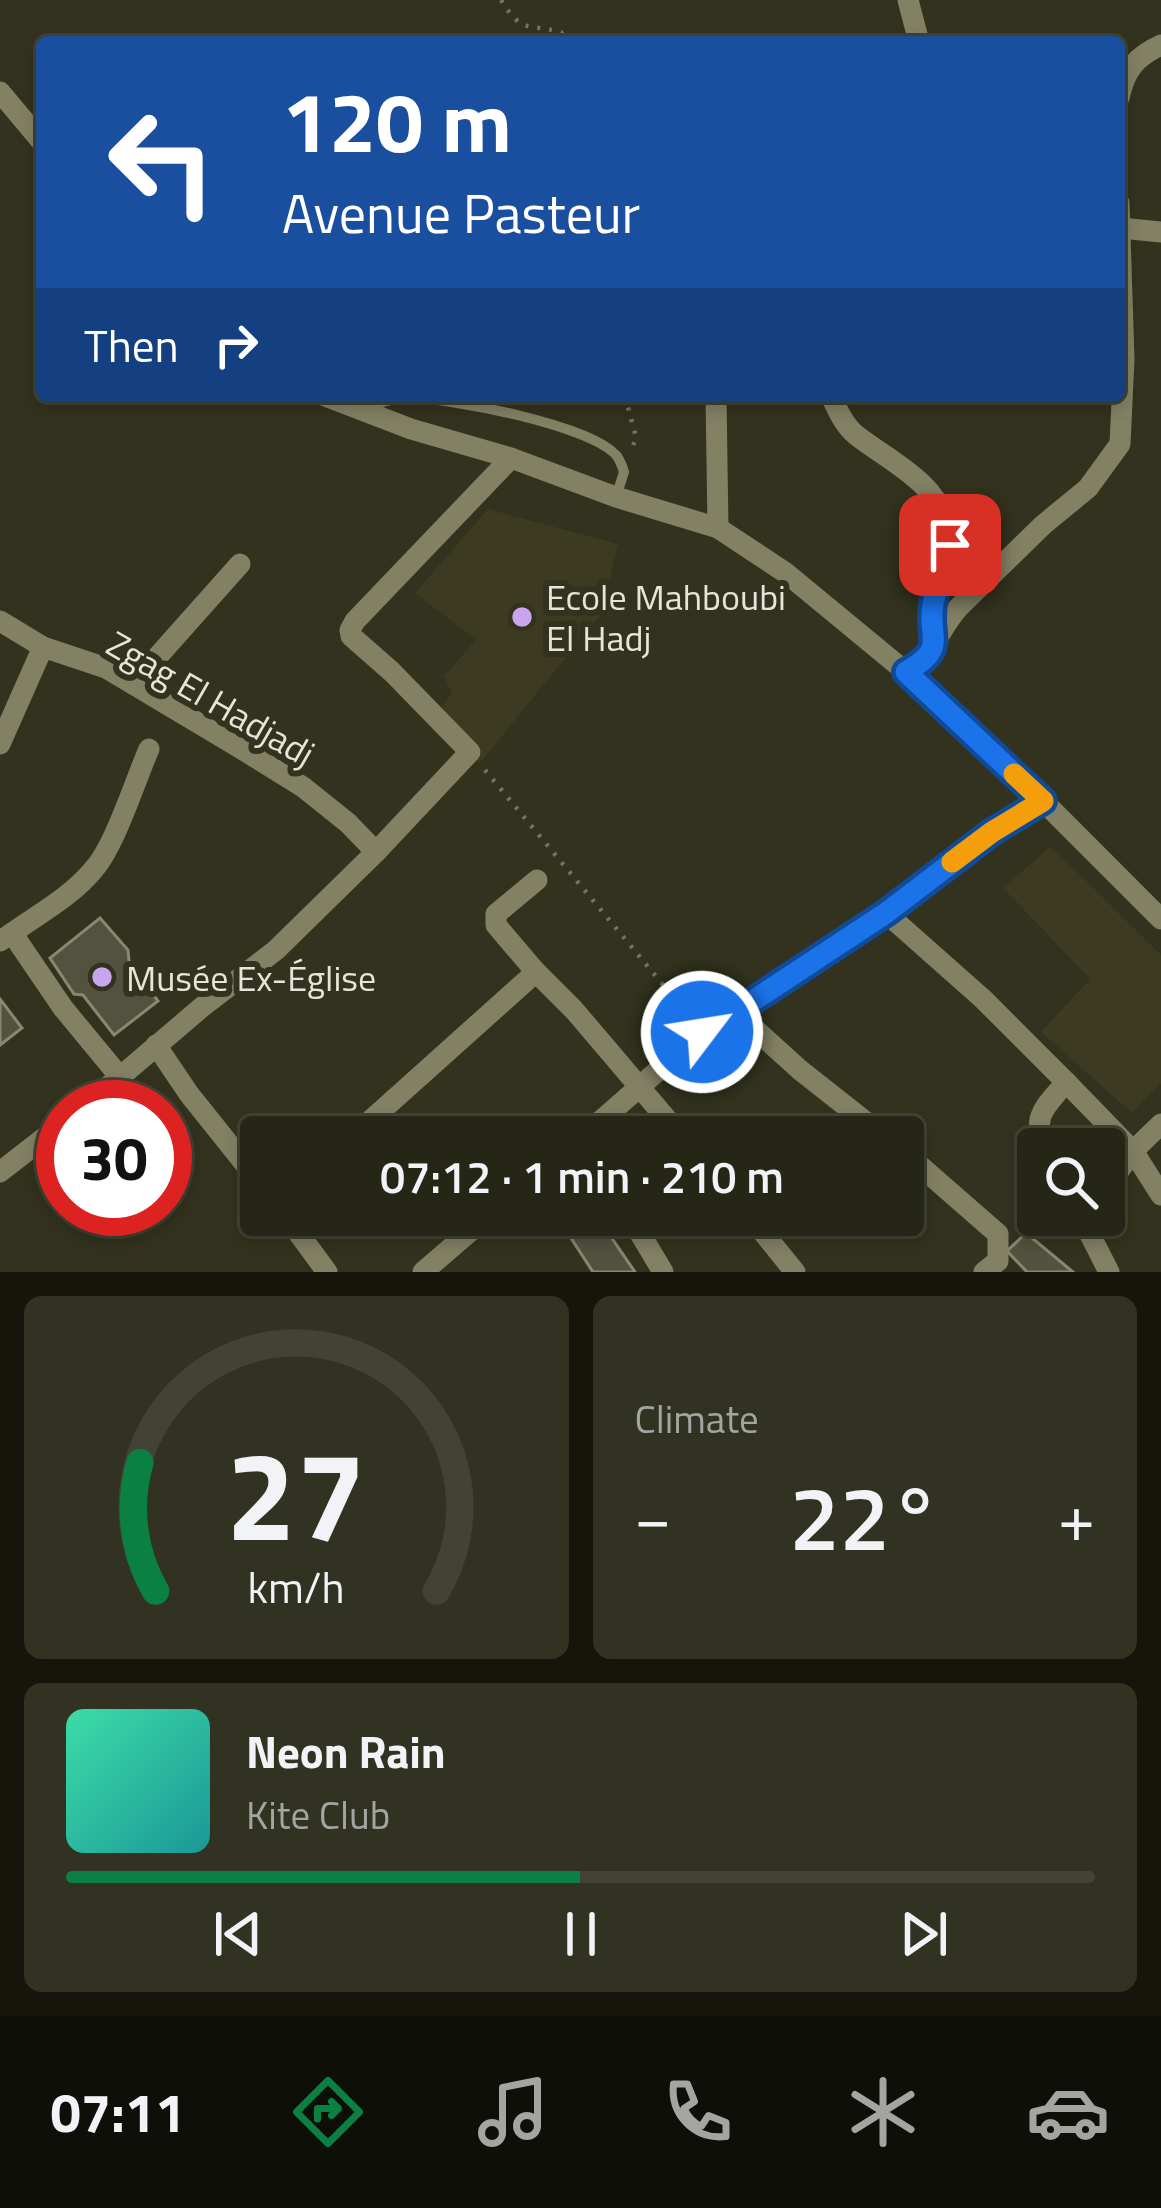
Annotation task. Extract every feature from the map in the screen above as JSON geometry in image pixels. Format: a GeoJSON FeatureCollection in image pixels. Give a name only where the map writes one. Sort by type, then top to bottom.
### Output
{"type":"FeatureCollection","features":[{"type":"Feature","properties":{"kind":"street"},"geometry":{"type":"LineString","coordinates":[[908,0],[917,36]]}},
{"type":"Feature","properties":{"kind":"street"},"geometry":{"type":"LineString","coordinates":[[1125,76],[1136,59],[1161,45]]}},
{"type":"Feature","properties":{"kind":"street"},"geometry":{"type":"LineString","coordinates":[[0,92],[36,135]]}},
{"type":"Feature","properties":{"kind":"street"},"geometry":{"type":"LineString","coordinates":[[1125,228],[1161,232]]}},
{"type":"Feature","properties":{"kind":"street"},"geometry":{"type":"LineString","coordinates":[[340,402],[718,529],[786,573],[906,672],[1161,919]]}},
{"type":"Feature","properties":{"kind":"street"},"geometry":{"type":"LineString","coordinates":[[716,402],[718,529]]}},
{"type":"Feature","properties":{"kind":"street"},"geometry":{"type":"LineString","coordinates":[[834,402],[857,436],[922,484],[945,518],[950,545],[933,604],[936,638]]}},
{"type":"Feature","properties":{"kind":"street"},"geometry":{"type":"LineString","coordinates":[[906,672],[922,663],[959,607],[1088,488],[1120,444],[1122,402]]}},
{"type":"Feature","properties":{"kind":"street"},"geometry":{"type":"LineString","coordinates":[[116,1080],[276,950],[470,752],[350,630],[511,458]]}},
{"type":"Feature","properties":{"kind":"street"},"geometry":{"type":"LineString","coordinates":[[137,686],[240,564]]}},
{"type":"Feature","properties":{"kind":"street","name":"Zgag El Hadjadj"},"geometry":{"type":"LineString","coordinates":[[0,621],[43,647],[106,668],[302,787],[376,852]]}},
{"type":"Feature","properties":{"kind":"street"},"geometry":{"type":"LineString","coordinates":[[0,744],[43,647]]}},
{"type":"Feature","properties":{"kind":"street"},"geometry":{"type":"LineString","coordinates":[[120,1077],[6,937],[74,890],[97,867],[148,749]]}},
{"type":"Feature","properties":{"kind":"street"},"geometry":{"type":"LineString","coordinates":[[605,1116],[713,1022],[736,1012],[886,913],[992,832],[1043,801]]}},
{"type":"Feature","properties":{"kind":"street"},"geometry":{"type":"LineString","coordinates":[[536,880],[496,914],[496,925],[664,1116]]}},
{"type":"Feature","properties":{"kind":"street"},"geometry":{"type":"LineString","coordinates":[[886,913],[983,999],[1066,1082],[1133,1151],[1161,1195]]}},
{"type":"Feature","properties":{"kind":"street"},"geometry":{"type":"LineString","coordinates":[[375,1116],[536,972]]}},
{"type":"Feature","properties":{"kind":"street"},"geometry":{"type":"LineString","coordinates":[[736,1012],[858,1116]]}},
{"type":"Feature","properties":{"kind":"street"},"geometry":{"type":"LineString","coordinates":[[156,1046],[240,1158]]}},
{"type":"Feature","properties":{"kind":"street"},"geometry":{"type":"LineString","coordinates":[[1037,1128],[1037,1121],[1066,1082]]}},
{"type":"Feature","properties":{"kind":"street"},"geometry":{"type":"LineString","coordinates":[[1125,1162],[1161,1124]]}},
{"type":"Feature","properties":{"kind":"street"},"geometry":{"type":"LineString","coordinates":[[0,1172],[36,1144]]}},
{"type":"Feature","properties":{"kind":"street"},"geometry":{"type":"LineString","coordinates":[[924,1169],[998,1234],[998,1261],[984,1272]]}},
{"type":"Feature","properties":{"kind":"street"},"geometry":{"type":"LineString","coordinates":[[300,1236],[327,1272]]}},
{"type":"Feature","properties":{"kind":"street"},"geometry":{"type":"LineString","coordinates":[[423,1272],[465,1236]]}},
{"type":"Feature","properties":{"kind":"street"},"geometry":{"type":"LineString","coordinates":[[641,1236],[663,1272]]}},
{"type":"Feature","properties":{"kind":"street"},"geometry":{"type":"LineString","coordinates":[[766,1236],[795,1272]]}},
{"type":"Feature","properties":{"kind":"street"},"geometry":{"type":"LineString","coordinates":[[1091,1236],[1109,1272]]}},
{"type":"Feature","properties":{"kind":"lane"},"geometry":{"type":"LineString","coordinates":[[358,410],[379,402]]}},
{"type":"Feature","properties":{"kind":"lane"},"geometry":{"type":"LineString","coordinates":[[449,402],[572,430],[599,443],[618,456],[624,472],[616,497]]}},
{"type":"Feature","properties":{"kind":"path"},"geometry":{"type":"LineString","coordinates":[[501,0],[512,18],[529,29],[564,36]]}},
{"type":"Feature","properties":{"kind":"path"},"geometry":{"type":"LineString","coordinates":[[624,472],[636,437],[627,402]]}},
{"type":"Feature","properties":{"kind":"path"},"geometry":{"type":"LineString","coordinates":[[470,752],[702,1032]]}},
{"type":"Feature","properties":{"kind":"shaded area","name":"Ecole Mahboubi El Hadj"},"geometry":{"type":"Polygon","coordinates":[[[488,509],[618,544],[608,585],[620,591],[480,763],[434,717],[452,693],[444,676],[476,640],[415,593],[488,509]]]}},
{"type":"Feature","properties":{"kind":"shaded area"},"geometry":{"type":"Polygon","coordinates":[[[1051,846],[1161,955],[1161,1083],[1132,1113],[1041,1032],[1090,979],[1003,888],[1051,846]]]}},
{"type":"Feature","properties":{"kind":"building","name":"Musée Ex-Église"},"geometry":{"type":"Polygon","coordinates":[[[100,918],[128,950],[129,961],[158,1001],[114,1035],[83,995],[74,994],[50,958],[100,918]]]}},
{"type":"Feature","properties":{"kind":"building"},"geometry":{"type":"Polygon","coordinates":[[[0,999],[22,1028],[0,1045],[0,999]]]}},
{"type":"Feature","properties":{"kind":"building"},"geometry":{"type":"Polygon","coordinates":[[[570,1236],[610,1236],[635,1272],[593,1272],[570,1236]]]}},
{"type":"Feature","properties":{"kind":"building"},"geometry":{"type":"Polygon","coordinates":[[[1023,1236],[1030,1236],[1073,1272],[1027,1272],[1007,1251],[1023,1236]]]}},
{"type":"Feature","properties":{"kind":"slow traffic"},"geometry":{"type":"LineString","coordinates":[[952,862],[1043,801],[1014,774]]}},
{"type":"Feature","properties":{"kind":"place","name":"Ecole Mahboubi El Hadj"},"geometry":{"type":"Point","coordinates":[522,617]}},
{"type":"Feature","properties":{"kind":"place","name":"Musée Ex-Église"},"geometry":{"type":"Point","coordinates":[102,977]}},
{"type":"Feature","properties":{"kind":"route"},"geometry":{"type":"LineString","coordinates":[[702,1032],[886,913],[992,832],[1043,801],[906,672],[922,663],[936,638],[933,604],[950,545]]}}]}
